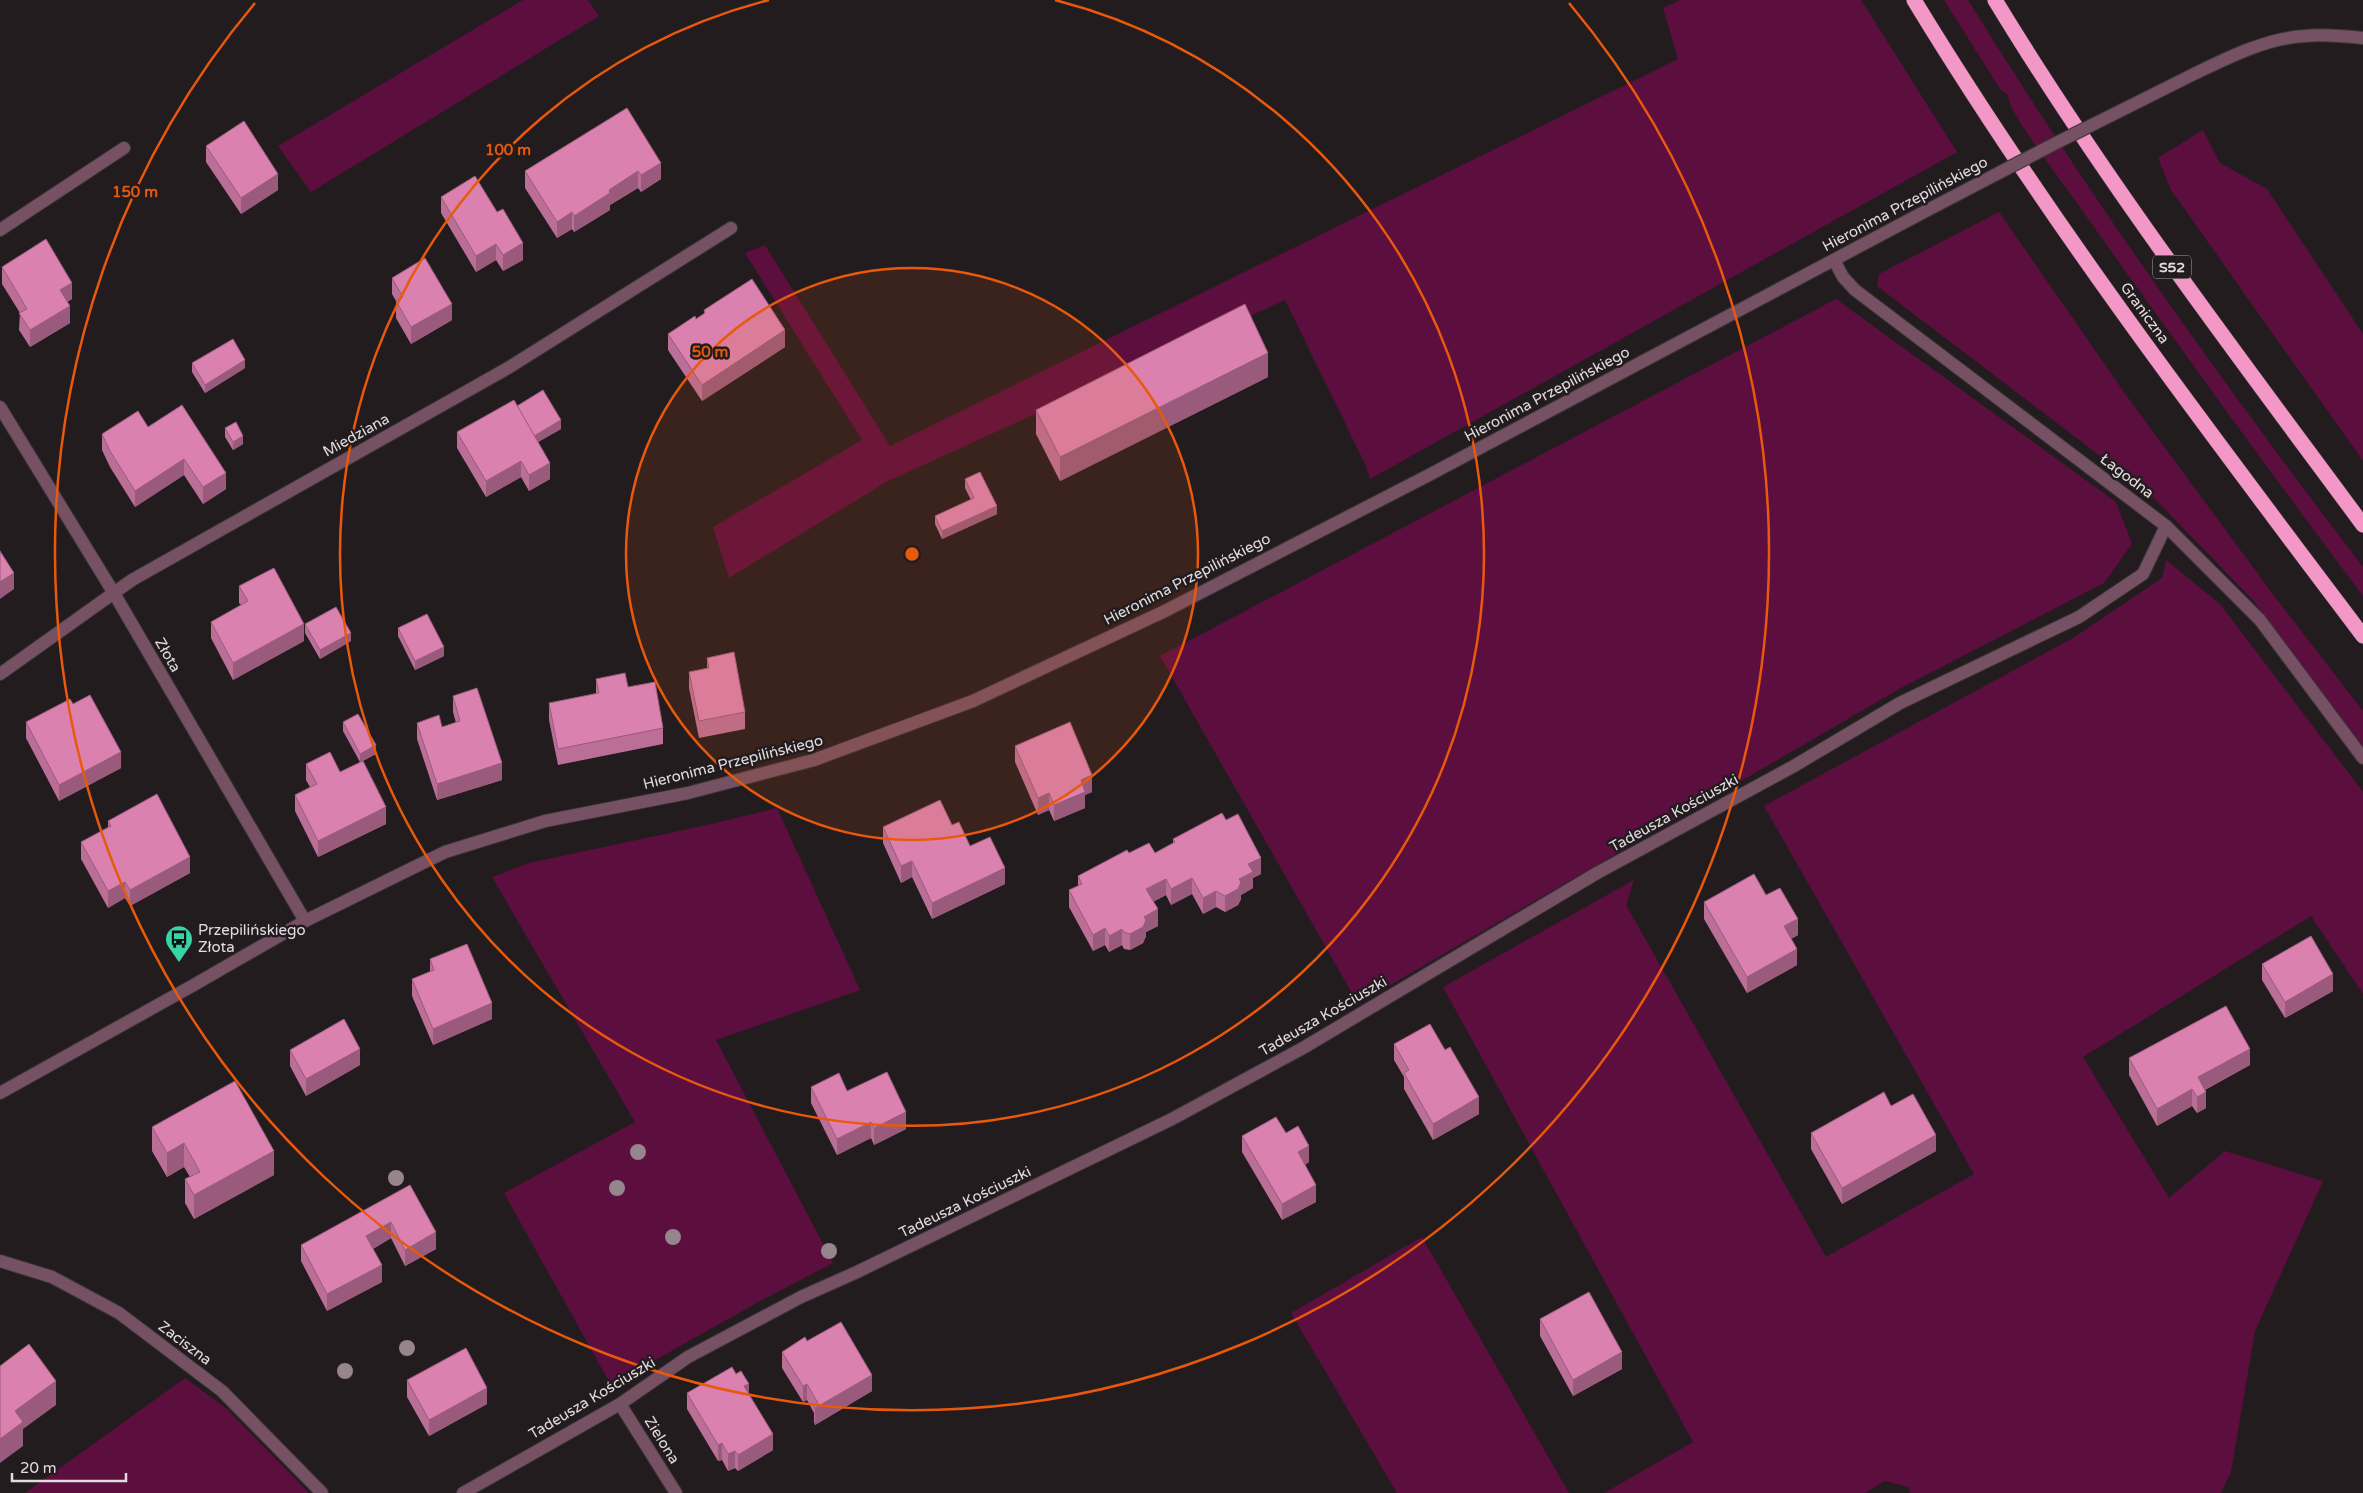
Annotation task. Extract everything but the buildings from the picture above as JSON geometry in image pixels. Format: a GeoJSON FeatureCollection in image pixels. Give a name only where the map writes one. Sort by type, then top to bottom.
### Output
{"type":"FeatureCollection","features":[{"type":"Feature","properties":{"kind":"highway","name":"Graniczna"},"geometry":{"type":"LineString","coordinates":[[1914,0],[2041,198],[2237,469],[2363,636]]}},
{"type":"Feature","properties":{"kind":"highway","name":"S52"},"geometry":{"type":"LineString","coordinates":[[1995,0],[2039,72],[2131,209],[2363,525]]}},
{"type":"Feature","properties":{"kind":"street","name":"Hieronima Przepilińskiego"},"geometry":{"type":"LineString","coordinates":[[0,1093],[305,921],[445,852],[545,820],[688,793],[814,760],[973,701],[1183,602],[1429,475],[2056,143],[2227,58],[2262,45],[2304,36],[2363,38]]}},
{"type":"Feature","properties":{"kind":"street"},"geometry":{"type":"LineString","coordinates":[[0,230],[124,148]]}},
{"type":"Feature","properties":{"kind":"street","name":"Miedziana"},"geometry":{"type":"LineString","coordinates":[[0,674],[141,575],[508,368],[731,228]]}},
{"type":"Feature","properties":{"kind":"street","name":"Łagodna"},"geometry":{"type":"LineString","coordinates":[[1834,260],[1843,277],[1855,290],[2166,526],[2260,620],[2363,758]]}},
{"type":"Feature","properties":{"kind":"street","name":"Złota"},"geometry":{"type":"LineString","coordinates":[[0,407],[115,595],[305,921]]}},
{"type":"Feature","properties":{"kind":"street","name":"Tadeusza Kościuszki"},"geometry":{"type":"LineString","coordinates":[[463,1493],[620,1404],[688,1357],[801,1297],[858,1272],[1172,1119],[1303,1048],[1597,873],[1794,766],[1900,703],[2078,617],[2143,574],[2166,526]]}},
{"type":"Feature","properties":{"kind":"street","name":"Zaciszna"},"geometry":{"type":"LineString","coordinates":[[0,1261],[52,1277],[119,1313],[222,1391],[322,1493]]}},
{"type":"Feature","properties":{"kind":"street","name":"Zielona"},"geometry":{"type":"LineString","coordinates":[[620,1404],[676,1493]]}},
{"type":"Feature","properties":{"kind":"shaded area"},"geometry":{"type":"Polygon","coordinates":[[[523,0],[588,0],[599,16],[311,192],[278,146],[523,0]]]}},
{"type":"Feature","properties":{"kind":"shaded area"},"geometry":{"type":"Polygon","coordinates":[[[1680,0],[1861,0],[1957,152],[1370,479],[1366,466],[1285,300],[886,482],[729,578],[713,527],[862,440],[745,253],[765,245],[890,446],[1678,59],[1663,8],[1680,0]]]}},
{"type":"Feature","properties":{"kind":"shaded area"},"geometry":{"type":"Polygon","coordinates":[[[1944,0],[1968,0],[2061,146],[2158,288],[2259,429],[2363,567],[2363,596],[2216,397],[2035,145],[2010,103],[2008,95],[2000,89],[1944,0]]]}},
{"type":"Feature","properties":{"kind":"shaded area"},"geometry":{"type":"Polygon","coordinates":[[[2203,130],[2220,163],[2267,189],[2363,334],[2363,461],[2171,190],[2158,158],[2203,130]]]}},
{"type":"Feature","properties":{"kind":"shaded area"},"geometry":{"type":"Polygon","coordinates":[[[1999,212],[2126,395],[2275,597],[2363,711],[2363,746],[2253,600],[2149,493],[1877,286],[1879,274],[1999,212]]]}},
{"type":"Feature","properties":{"kind":"shaded area"},"geometry":{"type":"Polygon","coordinates":[[[1836,299],[2116,502],[2132,544],[2104,583],[1901,688],[1356,1005],[1348,986],[1160,656],[1836,299]]]}},
{"type":"Feature","properties":{"kind":"shaded area"},"geometry":{"type":"Polygon","coordinates":[[[2166,560],[2220,604],[2363,792],[2363,994],[2311,916],[2083,1057],[2169,1198],[2225,1151],[2323,1181],[2255,1331],[2231,1472],[2221,1493],[1910,1493],[1908,1487],[1885,1481],[1865,1493],[1604,1493],[1693,1442],[1443,987],[1634,880],[1626,905],[1826,1257],[1974,1174],[1764,806],[2073,638],[2162,578],[2166,560]]]}},
{"type":"Feature","properties":{"kind":"shaded area"},"geometry":{"type":"Polygon","coordinates":[[[777,808],[860,990],[716,1040],[833,1263],[760,1301],[611,1385],[504,1193],[635,1122],[492,877],[529,863],[777,808]]]}},
{"type":"Feature","properties":{"kind":"shaded area"},"geometry":{"type":"Polygon","coordinates":[[[1422,1237],[1569,1493],[1397,1493],[1291,1313],[1422,1237]]]}},
{"type":"Feature","properties":{"kind":"shaded area"},"geometry":{"type":"Polygon","coordinates":[[[185,1378],[227,1409],[309,1493],[25,1493],[185,1378]]]}},
{"type":"Feature","properties":{"kind":"place","name":"Przepilińskiego Złota"},"geometry":{"type":"Point","coordinates":[179,963]}}]}
